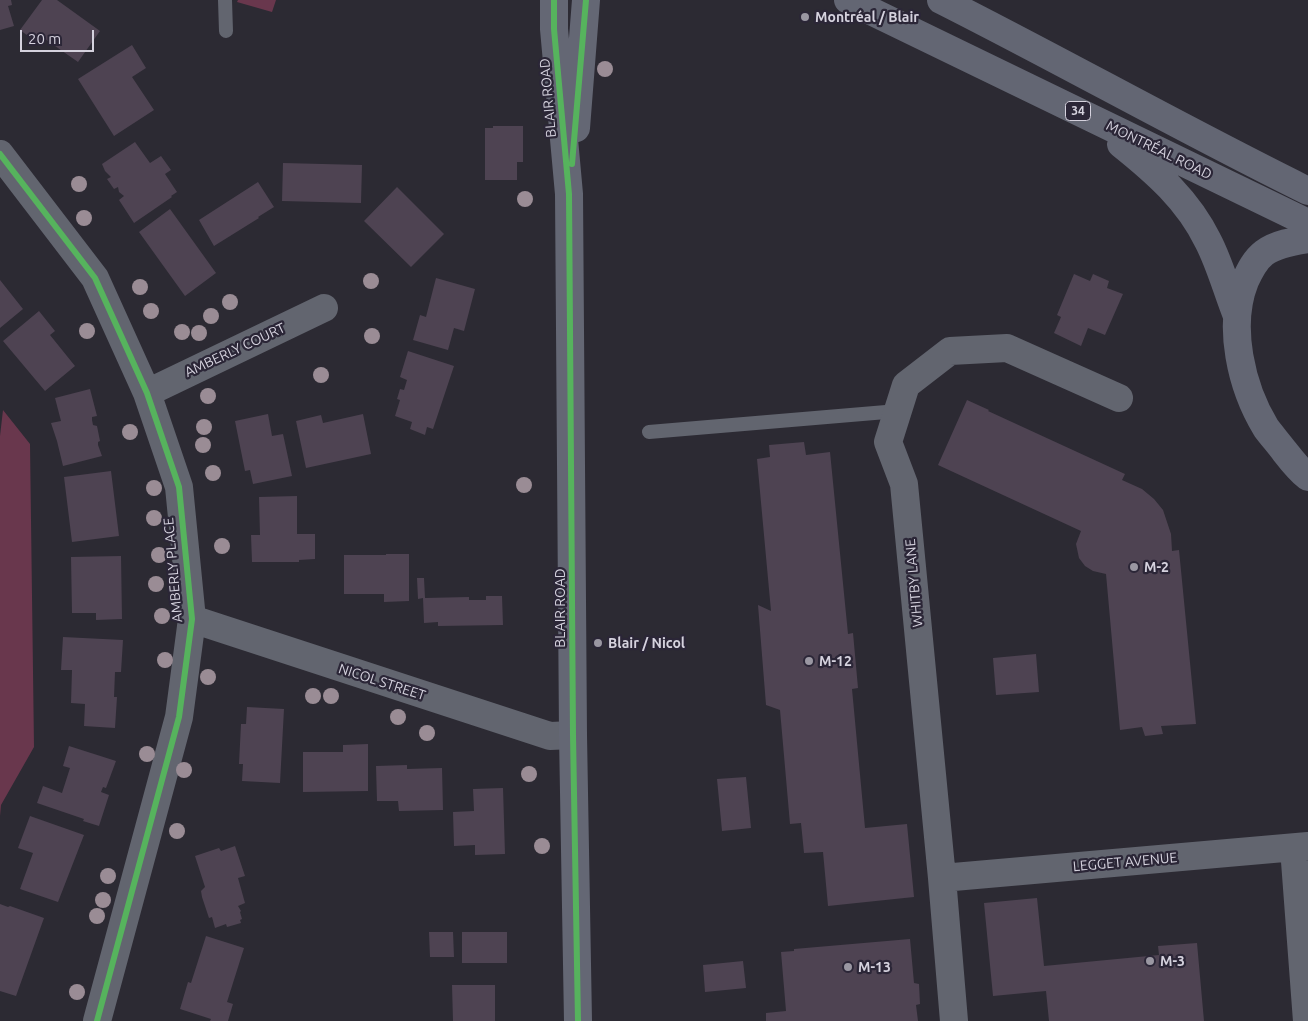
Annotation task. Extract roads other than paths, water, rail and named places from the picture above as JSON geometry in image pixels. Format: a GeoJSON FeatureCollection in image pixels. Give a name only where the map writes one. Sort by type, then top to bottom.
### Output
{"type":"FeatureCollection","features":[{"type":"Feature","properties":{"kind":"main road","name":"MONTRÉAL ROAD"},"geometry":{"type":"LineString","coordinates":[[848,0],[1308,223]]}},
{"type":"Feature","properties":{"kind":"main road"},"geometry":{"type":"LineString","coordinates":[[941,0],[1017,38],[1238,157],[1308,191]]}},
{"type":"Feature","properties":{"kind":"main road"},"geometry":{"type":"LineString","coordinates":[[1081,112],[1163,179],[1184,203],[1209,242],[1237,316]]}},
{"type":"Feature","properties":{"kind":"main road"},"geometry":{"type":"LineString","coordinates":[[1308,240],[1290,242],[1267,251],[1254,263],[1241,290],[1237,316],[1244,377],[1256,409],[1278,443],[1308,478]]}},
{"type":"Feature","properties":{"kind":"street","name":"BLAIR ROAD"},"geometry":{"type":"LineString","coordinates":[[554,0],[554,29],[569,194],[573,734],[578,1021]]}},
{"type":"Feature","properties":{"kind":"street","name":"BLAIR ROAD"},"geometry":{"type":"LineString","coordinates":[[569,194],[586,0]]}},
{"type":"Feature","properties":{"kind":"street","name":"AMBERLY PLACE"},"geometry":{"type":"LineString","coordinates":[[0,154],[95,278],[147,393],[179,488],[192,619],[179,717],[97,1021]]}},
{"type":"Feature","properties":{"kind":"street","name":"AMBERLY COURT"},"geometry":{"type":"LineString","coordinates":[[147,393],[324,308]]}},
{"type":"Feature","properties":{"kind":"street","name":"WHITBY LANE"},"geometry":{"type":"LineString","coordinates":[[954,1021],[904,484],[888,442],[906,385],[950,351],[1007,348],[1119,398]]}},
{"type":"Feature","properties":{"kind":"street","name":"NICOL STREET"},"geometry":{"type":"LineString","coordinates":[[192,619],[550,736],[573,734]]}},
{"type":"Feature","properties":{"kind":"street","name":"LEGGET AVENUE"},"geometry":{"type":"LineString","coordinates":[[942,878],[1301,847]]}},
{"type":"Feature","properties":{"kind":"street"},"geometry":{"type":"LineString","coordinates":[[1301,847],[1307,1021]]}},
{"type":"Feature","properties":{"kind":"lane"},"geometry":{"type":"LineString","coordinates":[[225,0],[226,31]]}},
{"type":"Feature","properties":{"kind":"lane"},"geometry":{"type":"LineString","coordinates":[[650,432],[898,411]]}},
{"type":"Feature","properties":{"kind":"place","name":"Montréal / Blair"},"geometry":{"type":"Point","coordinates":[805,17]}},
{"type":"Feature","properties":{"kind":"place","name":"M-2"},"geometry":{"type":"Point","coordinates":[1134,567]}},
{"type":"Feature","properties":{"kind":"place","name":"Blair / Nicol"},"geometry":{"type":"Point","coordinates":[598,643]}},
{"type":"Feature","properties":{"kind":"place","name":"M-12"},"geometry":{"type":"Point","coordinates":[809,661]}},
{"type":"Feature","properties":{"kind":"place","name":"M-3"},"geometry":{"type":"Point","coordinates":[1150,961]}},
{"type":"Feature","properties":{"kind":"place","name":"M-13"},"geometry":{"type":"Point","coordinates":[848,967]}}]}
